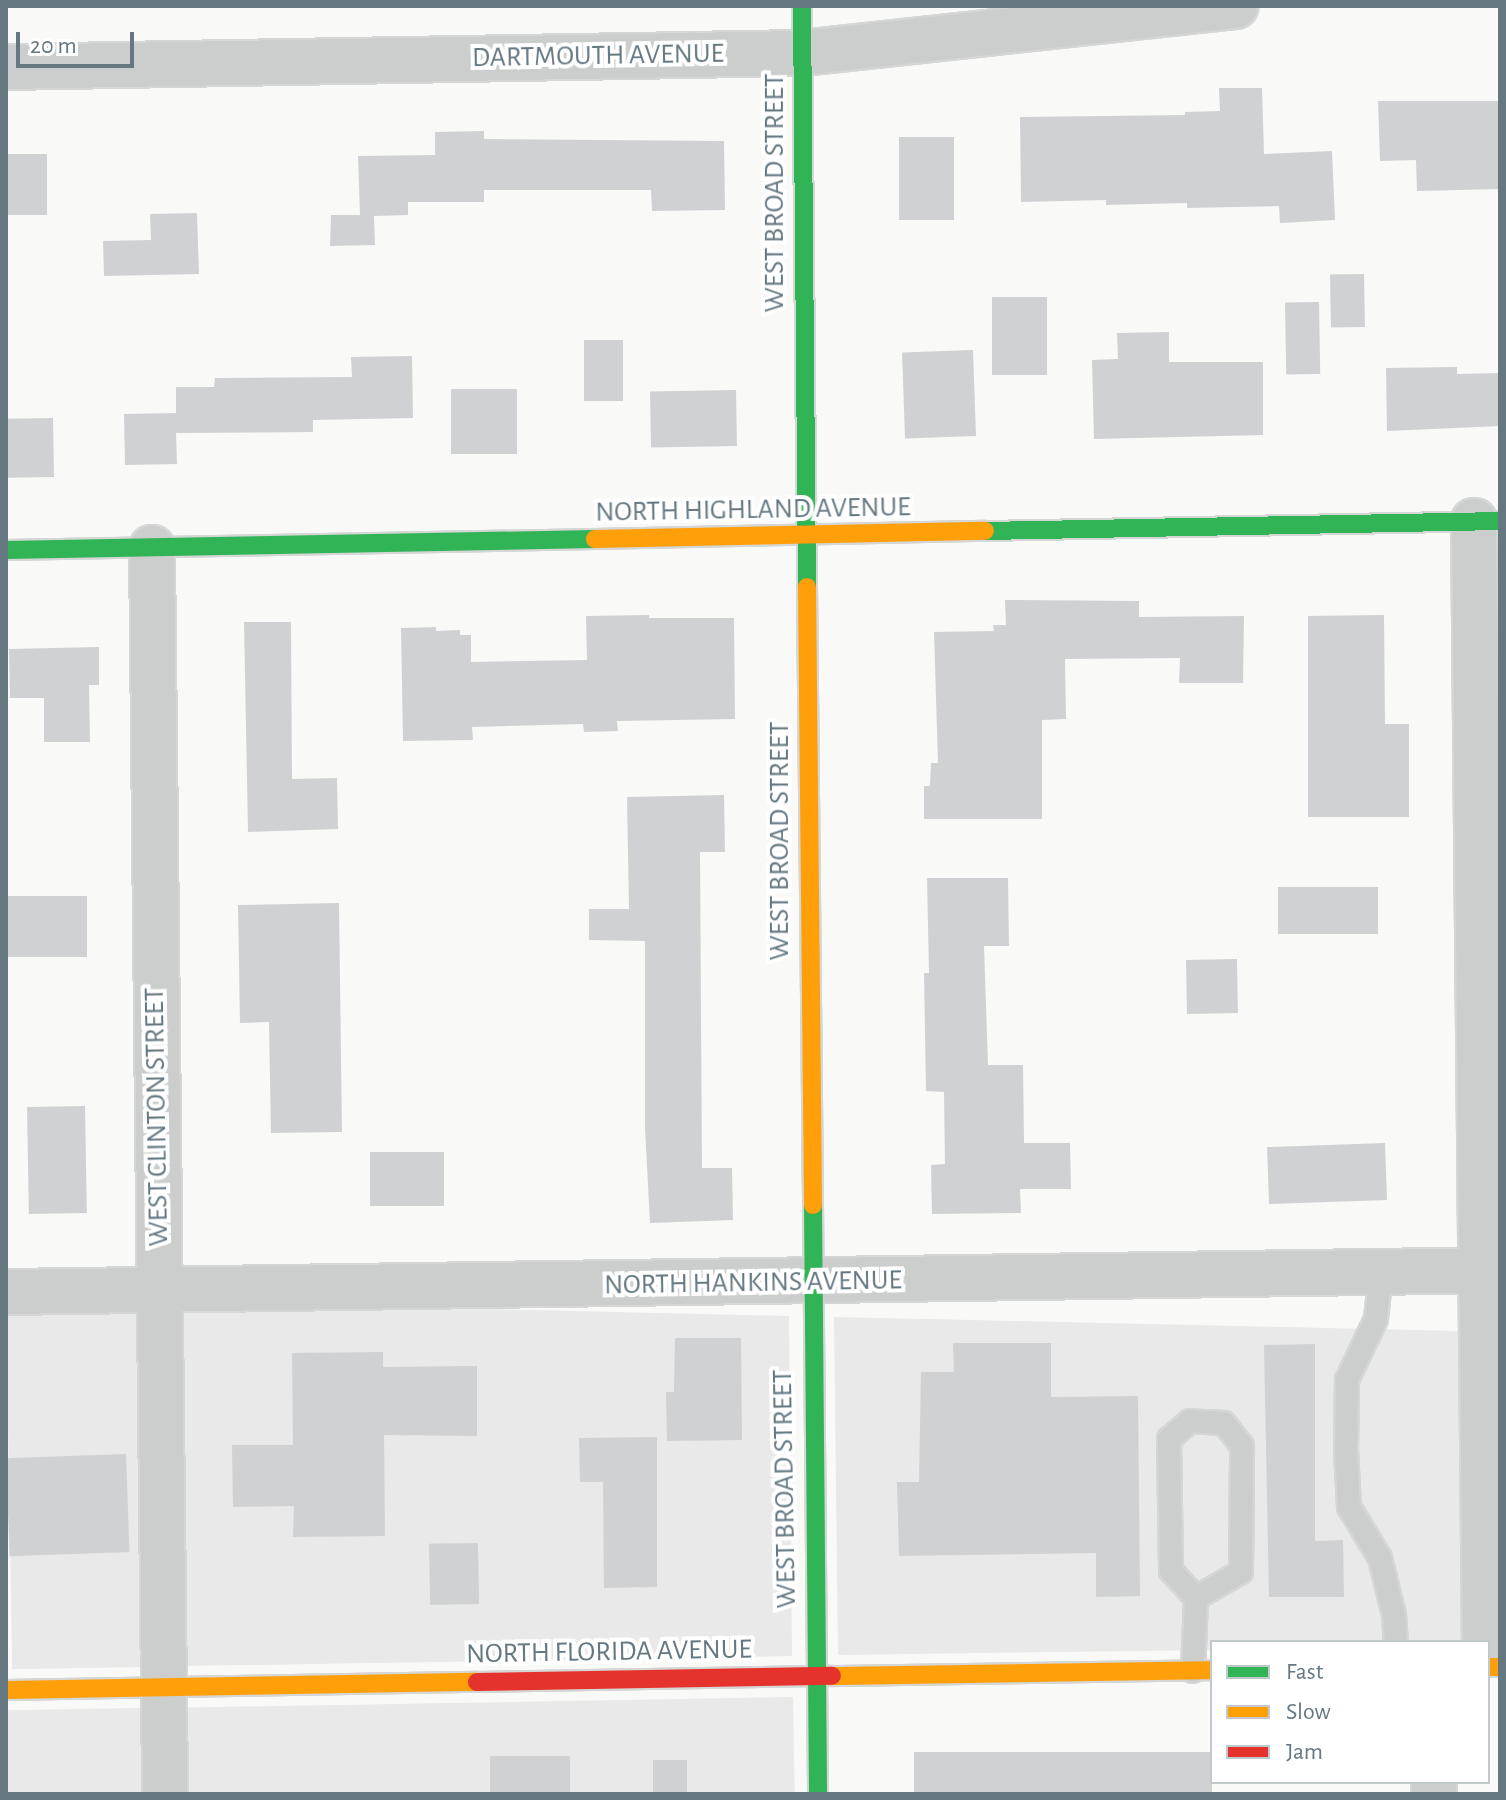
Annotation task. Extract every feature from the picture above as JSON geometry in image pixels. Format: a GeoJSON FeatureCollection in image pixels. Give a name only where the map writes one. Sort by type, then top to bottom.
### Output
{"type":"FeatureCollection","features":[{"type":"Feature","properties":{"kind":"street","name":"WEST BROAD STREET"},"geometry":{"type":"LineString","coordinates":[[802,6],[811,1282],[818,1794]]}},
{"type":"Feature","properties":{"kind":"street","name":"DARTMOUTH AVENUE"},"geometry":{"type":"LineString","coordinates":[[6,67],[802,53],[1235,6]]}},
{"type":"Feature","properties":{"kind":"street","name":"NORTH HIGHLAND AVENUE"},"geometry":{"type":"LineString","coordinates":[[6,550],[806,537],[1487,521]]}},
{"type":"Feature","properties":{"kind":"street"},"geometry":{"type":"LineString","coordinates":[[1485,1640],[1490,1270],[1487,521]]}},
{"type":"Feature","properties":{"kind":"street","name":"WEST CLINTON STREET"},"geometry":{"type":"LineString","coordinates":[[152,548],[165,1794]]}},
{"type":"Feature","properties":{"kind":"street","name":"NORTH HANKINS AVENUE"},"geometry":{"type":"LineString","coordinates":[[6,1292],[1490,1270]]}},
{"type":"Feature","properties":{"kind":"street","name":"NORTH FLORIDA AVENUE"},"geometry":{"type":"LineString","coordinates":[[6,1690],[1202,1671]]}},
{"type":"Feature","properties":{"kind":"lane"},"geometry":{"type":"LineString","coordinates":[[1381,1272],[1376,1319],[1347,1380],[1346,1450],[1349,1507],[1380,1558],[1394,1615],[1396,1640]]}},
{"type":"Feature","properties":{"kind":"lane"},"geometry":{"type":"LineString","coordinates":[[1196,1598],[1241,1572],[1242,1446],[1224,1423],[1190,1421],[1169,1439],[1171,1571],[1196,1598],[1202,1671]]}},
{"type":"Feature","properties":{"kind":"shaded area"},"geometry":{"type":"Polygon","coordinates":[[[403,1307],[789,1316],[792,1656],[186,1666],[182,1310],[403,1307]]]}},
{"type":"Feature","properties":{"kind":"shaded area"},"geometry":{"type":"Polygon","coordinates":[[[136,1311],[142,1667],[12,1669],[6,1313],[136,1311]]]}},
{"type":"Feature","properties":{"kind":"shaded area"},"geometry":{"type":"Polygon","coordinates":[[[834,1317],[1459,1331],[1462,1640],[1210,1640],[1210,1650],[838,1655],[834,1317]]]}},
{"type":"Feature","properties":{"kind":"shaded area"},"geometry":{"type":"Polygon","coordinates":[[[793,1697],[795,1794],[189,1794],[187,1708],[793,1697]]]}},
{"type":"Feature","properties":{"kind":"shaded area"},"geometry":{"type":"Polygon","coordinates":[[[141,1708],[143,1794],[7,1794],[6,1710],[141,1708]]]}},
{"type":"Feature","properties":{"kind":"building"},"geometry":{"type":"Polygon","coordinates":[[[1219,88],[1262,88],[1264,154],[1332,151],[1335,220],[1280,223],[1279,206],[1187,208],[1187,203],[1106,205],[1106,200],[1021,202],[1020,117],[1185,115],[1185,112],[1220,111],[1219,88]]]}},
{"type":"Feature","properties":{"kind":"building"},"geometry":{"type":"Polygon","coordinates":[[[1378,101],[1500,101],[1500,189],[1417,191],[1416,160],[1380,161],[1378,101]]]}},
{"type":"Feature","properties":{"kind":"building"},"geometry":{"type":"Polygon","coordinates":[[[484,131],[484,139],[724,141],[725,210],[652,211],[651,190],[484,190],[484,202],[408,202],[408,215],[374,216],[375,245],[330,246],[331,215],[360,215],[358,156],[435,155],[435,132],[484,131]]]}},
{"type":"Feature","properties":{"kind":"building"},"geometry":{"type":"Polygon","coordinates":[[[899,137],[954,137],[954,220],[899,220],[899,137]]]}},
{"type":"Feature","properties":{"kind":"building"},"geometry":{"type":"Polygon","coordinates":[[[6,154],[47,154],[47,215],[6,215],[6,154]]]}},
{"type":"Feature","properties":{"kind":"building"},"geometry":{"type":"Polygon","coordinates":[[[197,213],[199,274],[104,276],[103,241],[151,240],[150,214],[197,213]]]}},
{"type":"Feature","properties":{"kind":"building"},"geometry":{"type":"Polygon","coordinates":[[[1364,274],[1365,327],[1331,328],[1330,275],[1364,274]]]}},
{"type":"Feature","properties":{"kind":"building"},"geometry":{"type":"Polygon","coordinates":[[[992,297],[1047,297],[1047,375],[992,375],[992,297]]]}},
{"type":"Feature","properties":{"kind":"building"},"geometry":{"type":"Polygon","coordinates":[[[1319,302],[1320,374],[1286,375],[1285,303],[1319,302]]]}},
{"type":"Feature","properties":{"kind":"building"},"geometry":{"type":"Polygon","coordinates":[[[1169,332],[1169,362],[1263,362],[1263,435],[1094,439],[1092,360],[1118,359],[1117,333],[1169,332]]]}},
{"type":"Feature","properties":{"kind":"building"},"geometry":{"type":"Polygon","coordinates":[[[584,340],[623,340],[623,401],[584,401],[584,340]]]}},
{"type":"Feature","properties":{"kind":"building"},"geometry":{"type":"Polygon","coordinates":[[[973,350],[976,436],[905,438],[902,352],[973,350]]]}},
{"type":"Feature","properties":{"kind":"building"},"geometry":{"type":"Polygon","coordinates":[[[412,356],[413,418],[313,420],[313,432],[176,433],[177,464],[125,465],[124,414],[176,413],[176,387],[214,387],[215,378],[352,377],[351,357],[412,356]]]}},
{"type":"Feature","properties":{"kind":"building"},"geometry":{"type":"Polygon","coordinates":[[[1457,367],[1457,374],[1500,373],[1500,426],[1387,431],[1386,368],[1457,367]]]}},
{"type":"Feature","properties":{"kind":"building"},"geometry":{"type":"Polygon","coordinates":[[[451,389],[517,389],[517,454],[451,454],[451,389]]]}},
{"type":"Feature","properties":{"kind":"building"},"geometry":{"type":"Polygon","coordinates":[[[736,390],[737,446],[651,447],[650,392],[736,390]]]}},
{"type":"Feature","properties":{"kind":"building"},"geometry":{"type":"Polygon","coordinates":[[[53,418],[54,477],[7,478],[6,419],[53,418]]]}},
{"type":"Feature","properties":{"kind":"building"},"geometry":{"type":"Polygon","coordinates":[[[1005,600],[1139,601],[1139,617],[1244,616],[1243,683],[1179,683],[1180,658],[1065,659],[1066,719],[1042,720],[1042,819],[924,819],[924,786],[930,786],[931,763],[938,763],[934,632],[994,631],[993,625],[1006,625],[1005,600]]]}},
{"type":"Feature","properties":{"kind":"building"},"geometry":{"type":"Polygon","coordinates":[[[649,615],[649,618],[734,618],[735,719],[617,721],[618,731],[584,732],[583,724],[472,727],[473,740],[403,741],[401,628],[436,627],[436,631],[460,630],[460,635],[471,635],[471,662],[587,660],[586,616],[649,615]]]}},
{"type":"Feature","properties":{"kind":"building"},"geometry":{"type":"Polygon","coordinates":[[[1384,615],[1385,724],[1409,724],[1409,817],[1308,817],[1308,616],[1384,615]]]}},
{"type":"Feature","properties":{"kind":"building"},"geometry":{"type":"Polygon","coordinates":[[[244,622],[291,622],[292,779],[337,778],[338,829],[248,832],[244,622]]]}},
{"type":"Feature","properties":{"kind":"building"},"geometry":{"type":"Polygon","coordinates":[[[99,647],[99,685],[89,685],[90,742],[44,742],[44,698],[10,698],[9,649],[99,647]]]}},
{"type":"Feature","properties":{"kind":"building"},"geometry":{"type":"Polygon","coordinates":[[[724,795],[725,852],[700,852],[702,1168],[732,1168],[733,1220],[650,1223],[645,1128],[645,941],[589,940],[589,909],[629,909],[627,797],[724,795]]]}},
{"type":"Feature","properties":{"kind":"building"},"geometry":{"type":"Polygon","coordinates":[[[927,878],[1008,878],[1009,946],[984,946],[988,1065],[1023,1065],[1024,1143],[1070,1143],[1071,1189],[1020,1189],[1021,1213],[932,1214],[931,1165],[945,1164],[944,1092],[926,1091],[924,973],[929,973],[927,878]]]}},
{"type":"Feature","properties":{"kind":"building"},"geometry":{"type":"Polygon","coordinates":[[[1278,887],[1378,887],[1378,934],[1278,934],[1278,887]]]}},
{"type":"Feature","properties":{"kind":"building"},"geometry":{"type":"Polygon","coordinates":[[[6,896],[87,896],[87,957],[6,957],[6,896]]]}},
{"type":"Feature","properties":{"kind":"building"},"geometry":{"type":"Polygon","coordinates":[[[339,903],[342,1132],[271,1133],[269,1022],[240,1023],[238,905],[339,903]]]}},
{"type":"Feature","properties":{"kind":"building"},"geometry":{"type":"Polygon","coordinates":[[[1237,959],[1238,1013],[1187,1014],[1186,960],[1237,959]]]}},
{"type":"Feature","properties":{"kind":"building"},"geometry":{"type":"Polygon","coordinates":[[[85,1106],[87,1213],[29,1214],[27,1107],[85,1106]]]}},
{"type":"Feature","properties":{"kind":"building"},"geometry":{"type":"Polygon","coordinates":[[[1385,1143],[1387,1200],[1269,1204],[1267,1147],[1385,1143]]]}},
{"type":"Feature","properties":{"kind":"building"},"geometry":{"type":"Polygon","coordinates":[[[370,1152],[444,1152],[444,1206],[370,1206],[370,1152]]]}},
{"type":"Feature","properties":{"kind":"building"},"geometry":{"type":"Polygon","coordinates":[[[675,1338],[741,1338],[742,1440],[667,1441],[666,1392],[674,1392],[675,1338]]]}},
{"type":"Feature","properties":{"kind":"building"},"geometry":{"type":"Polygon","coordinates":[[[953,1343],[1051,1343],[1051,1397],[1138,1396],[1140,1596],[1096,1597],[1096,1553],[899,1556],[897,1482],[919,1482],[921,1372],[954,1372],[953,1343]]]}},
{"type":"Feature","properties":{"kind":"building"},"geometry":{"type":"Polygon","coordinates":[[[1315,1344],[1315,1541],[1343,1540],[1344,1597],[1269,1597],[1264,1345],[1315,1344]]]}},
{"type":"Feature","properties":{"kind":"building"},"geometry":{"type":"Polygon","coordinates":[[[383,1352],[383,1367],[477,1366],[477,1436],[384,1435],[385,1536],[293,1537],[294,1506],[233,1507],[232,1445],[293,1445],[292,1353],[383,1352]]]}},
{"type":"Feature","properties":{"kind":"building"},"geometry":{"type":"Polygon","coordinates":[[[657,1437],[657,1587],[604,1588],[603,1482],[580,1482],[579,1438],[657,1437]]]}},
{"type":"Feature","properties":{"kind":"building"},"geometry":{"type":"Polygon","coordinates":[[[126,1454],[129,1552],[9,1556],[6,1458],[126,1454]]]}},
{"type":"Feature","properties":{"kind":"building"},"geometry":{"type":"Polygon","coordinates":[[[478,1543],[479,1604],[430,1605],[429,1544],[478,1543]]]}},
{"type":"Feature","properties":{"kind":"building"},"geometry":{"type":"Polygon","coordinates":[[[914,1752],[1210,1752],[1212,1794],[914,1794],[914,1752]]]}},
{"type":"Feature","properties":{"kind":"building"},"geometry":{"type":"Polygon","coordinates":[[[490,1756],[570,1756],[570,1794],[490,1794],[490,1756]]]}},
{"type":"Feature","properties":{"kind":"building"},"geometry":{"type":"Polygon","coordinates":[[[653,1760],[687,1760],[687,1794],[653,1794],[653,1760]]]}},
{"type":"Feature","properties":{"kind":"traffic: fast"},"geometry":{"type":"LineString","coordinates":[[802,6],[807,587]]}},
{"type":"Feature","properties":{"kind":"traffic: fast"},"geometry":{"type":"LineString","coordinates":[[985,531],[1500,521]]}},
{"type":"Feature","properties":{"kind":"traffic: fast"},"geometry":{"type":"LineString","coordinates":[[6,550],[595,539]]}},
{"type":"Feature","properties":{"kind":"traffic: fast"},"geometry":{"type":"LineString","coordinates":[[813,1205],[818,1794]]}},
{"type":"Feature","properties":{"kind":"traffic: slow"},"geometry":{"type":"LineString","coordinates":[[595,539],[985,531]]}},
{"type":"Feature","properties":{"kind":"traffic: slow"},"geometry":{"type":"LineString","coordinates":[[807,587],[813,1205]]}},
{"type":"Feature","properties":{"kind":"traffic: slow"},"geometry":{"type":"LineString","coordinates":[[1490,1667],[1500,1667]]}},
{"type":"Feature","properties":{"kind":"traffic: slow"},"geometry":{"type":"LineString","coordinates":[[832,1676],[1210,1670]]}},
{"type":"Feature","properties":{"kind":"traffic: slow"},"geometry":{"type":"LineString","coordinates":[[6,1690],[477,1682]]}},
{"type":"Feature","properties":{"kind":"traffic: jam"},"geometry":{"type":"LineString","coordinates":[[477,1682],[832,1676]]}}]}
